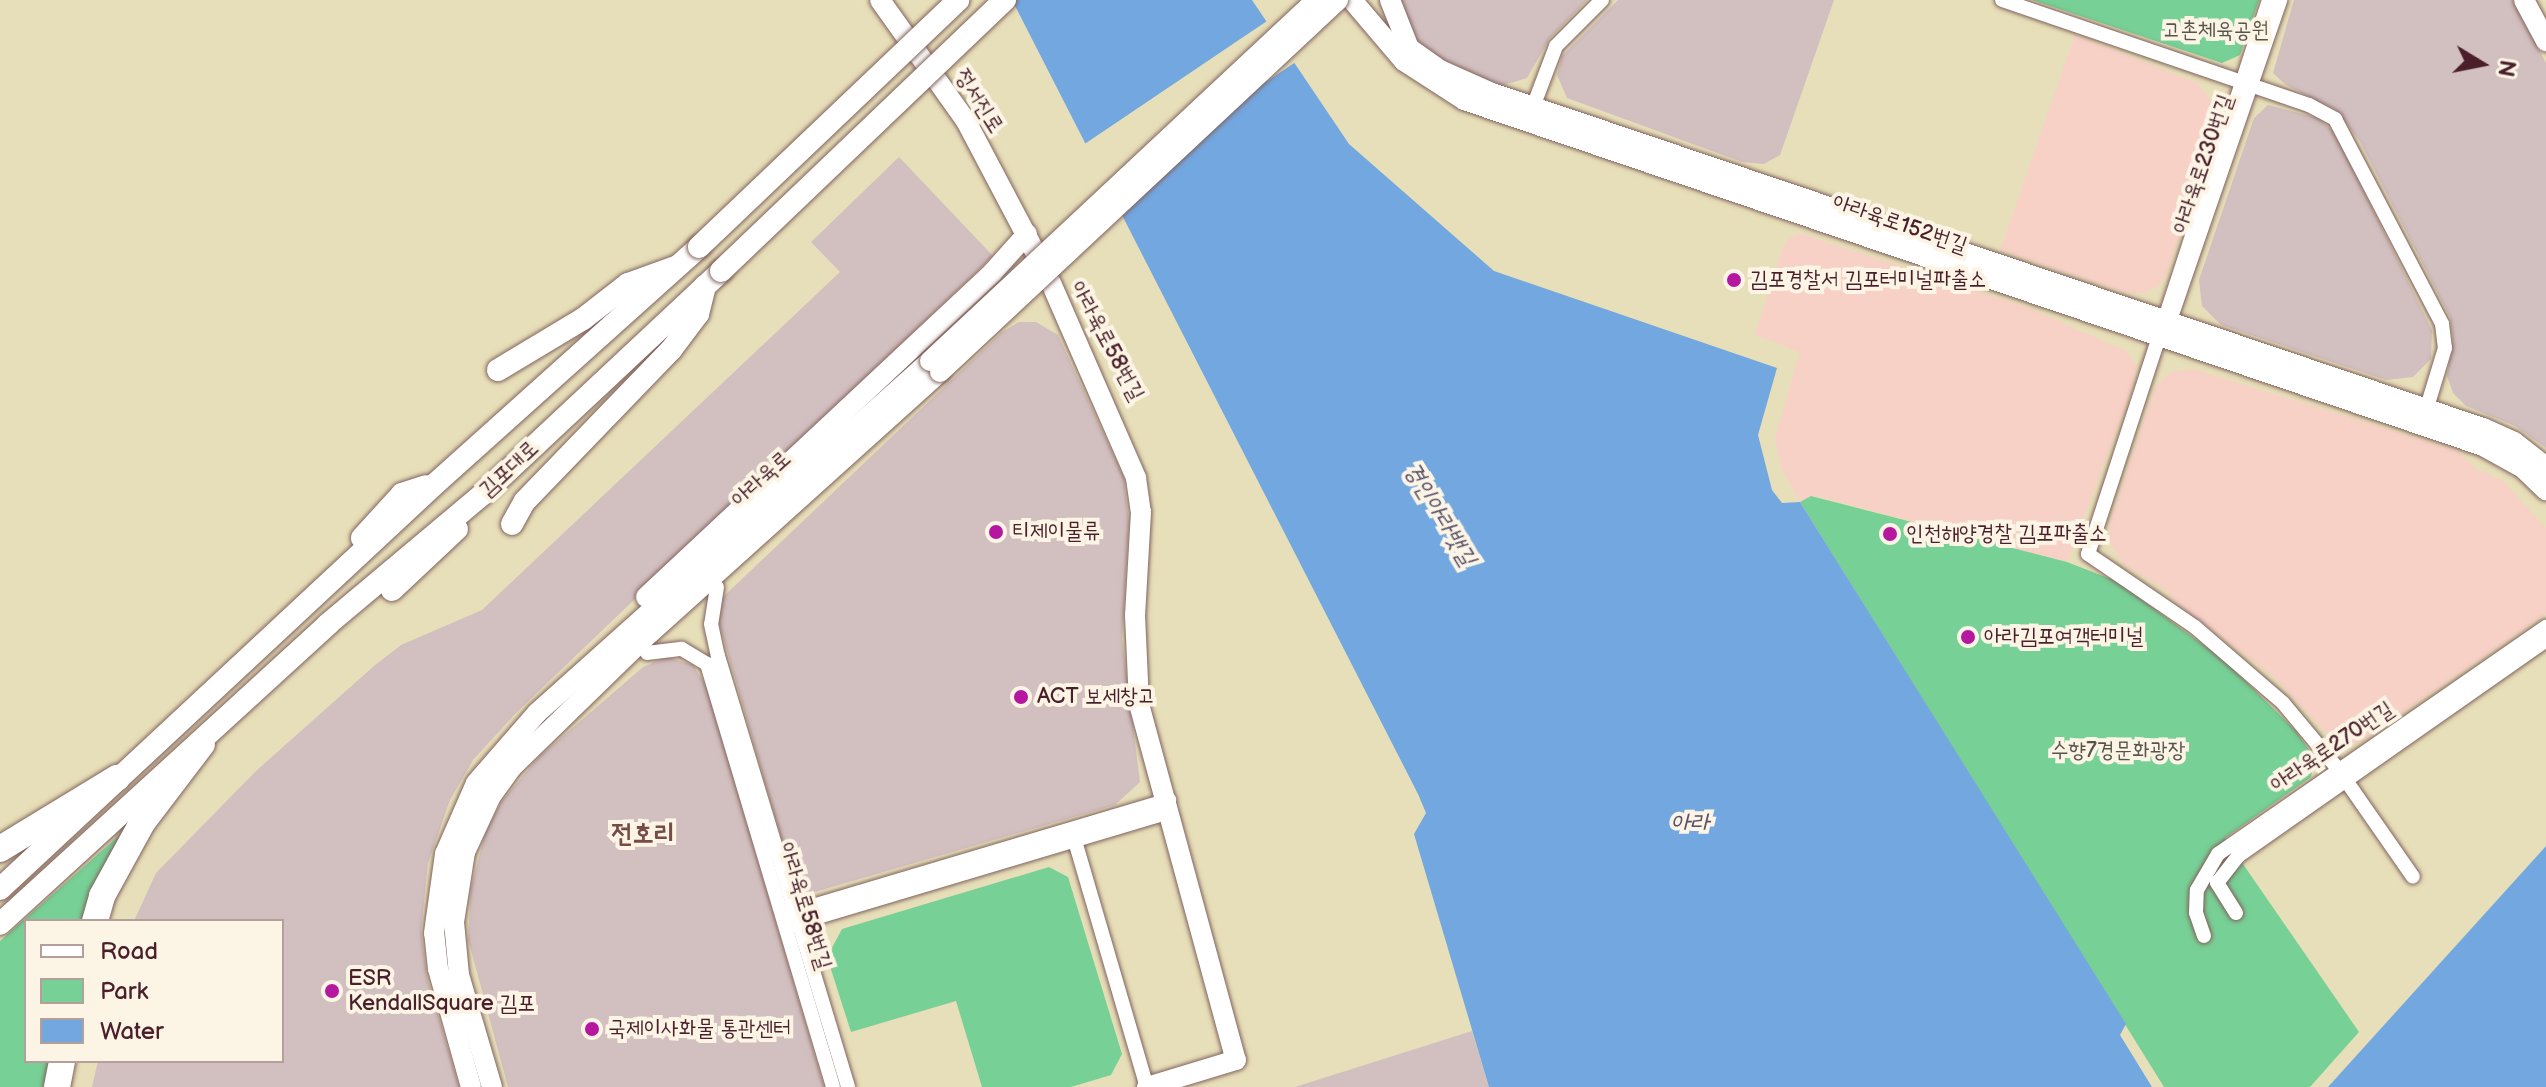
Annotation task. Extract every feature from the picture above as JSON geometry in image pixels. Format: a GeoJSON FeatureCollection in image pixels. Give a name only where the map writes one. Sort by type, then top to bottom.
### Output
{"type":"FeatureCollection","features":[{"type":"Feature","properties":{"kind":"highway"},"geometry":{"type":"LineString","coordinates":[[96,919],[102,896],[142,823],[202,744]]}},
{"type":"Feature","properties":{"kind":"highway"},"geometry":{"type":"LineString","coordinates":[[0,849],[117,778]]}},
{"type":"Feature","properties":{"kind":"highway"},"geometry":{"type":"LineString","coordinates":[[57,1087],[62,1063]]}},
{"type":"Feature","properties":{"kind":"main road","name":"김포대로"},"geometry":{"type":"LineString","coordinates":[[0,889],[435,484],[680,266],[958,0]]}},
{"type":"Feature","properties":{"kind":"main road","name":"김포대로"},"geometry":{"type":"LineString","coordinates":[[0,924],[202,744],[328,624],[483,494],[1005,0]]}},
{"type":"Feature","properties":{"kind":"main road"},"geometry":{"type":"LineString","coordinates":[[498,370],[583,319],[628,284],[680,266]]}},
{"type":"Feature","properties":{"kind":"main road"},"geometry":{"type":"LineString","coordinates":[[512,524],[525,501],[671,350],[698,314],[713,279]]}},
{"type":"Feature","properties":{"kind":"street","name":"정서진로"},"geometry":{"type":"LineString","coordinates":[[880,0],[966,121],[1051,283]]}},
{"type":"Feature","properties":{"kind":"street","name":"아라육로"},"geometry":{"type":"LineString","coordinates":[[935,366],[1316,0]]}},
{"type":"Feature","properties":{"kind":"street","name":"아라육로"},"geometry":{"type":"LineString","coordinates":[[471,1087],[438,969],[434,933],[439,874],[460,814],[484,771],[584,684],[1338,0]]}},
{"type":"Feature","properties":{"kind":"street","name":"아라육로152번길"},"geometry":{"type":"LineString","coordinates":[[1352,0],[1404,61],[1464,100],[2165,327]]}},
{"type":"Feature","properties":{"kind":"street","name":"아라육로152번길"},"geometry":{"type":"LineString","coordinates":[[1364,0],[1409,48],[1460,81],[2424,417],[2507,438],[2546,467]]}},
{"type":"Feature","properties":{"kind":"street"},"geometry":{"type":"LineString","coordinates":[[1390,0],[1409,48]]}},
{"type":"Feature","properties":{"kind":"street"},"geometry":{"type":"LineString","coordinates":[[1533,107],[1556,46],[1602,0]]}},
{"type":"Feature","properties":{"kind":"street"},"geometry":{"type":"LineString","coordinates":[[2002,0],[2328,114],[2348,136],[2442,324],[2445,348],[2424,417]]}},
{"type":"Feature","properties":{"kind":"street","name":"아라육로230번길"},"geometry":{"type":"LineString","coordinates":[[2247,84],[2269,0]]}},
{"type":"Feature","properties":{"kind":"street","name":"아라육로230번길"},"geometry":{"type":"LineString","coordinates":[[2280,0],[2247,84],[2088,554],[2235,659],[2291,711],[2342,774]]}},
{"type":"Feature","properties":{"kind":"street"},"geometry":{"type":"LineString","coordinates":[[2524,0],[2546,41]]}},
{"type":"Feature","properties":{"kind":"street"},"geometry":{"type":"LineString","coordinates":[[2538,0],[2546,15]]}},
{"type":"Feature","properties":{"kind":"street"},"geometry":{"type":"LineString","coordinates":[[584,684],[629,613],[993,272],[1027,234]]}},
{"type":"Feature","properties":{"kind":"street"},"geometry":{"type":"LineString","coordinates":[[993,272],[1008,279],[1024,306]]}},
{"type":"Feature","properties":{"kind":"street"},"geometry":{"type":"LineString","coordinates":[[584,684],[647,653],[1051,283]]}},
{"type":"Feature","properties":{"kind":"street","name":"아라육로58번길"},"geometry":{"type":"LineString","coordinates":[[1051,283],[1111,398],[1143,474],[1148,512],[1143,677],[1168,804],[1236,1060],[1147,1087]]}},
{"type":"Feature","properties":{"kind":"street","name":"아라육로152번길"},"geometry":{"type":"LineString","coordinates":[[2424,417],[2497,452],[2546,490]]}},
{"type":"Feature","properties":{"kind":"street"},"geometry":{"type":"LineString","coordinates":[[717,587],[713,637],[791,919],[848,1087]]}},
{"type":"Feature","properties":{"kind":"street","name":"아라육로270번길"},"geometry":{"type":"LineString","coordinates":[[2196,901],[2204,871],[2546,627]]}},
{"type":"Feature","properties":{"kind":"street","name":"아라육로270번길"},"geometry":{"type":"LineString","coordinates":[[2342,774],[2546,640]]}},
{"type":"Feature","properties":{"kind":"street","name":"아라육로58번길"},"geometry":{"type":"LineString","coordinates":[[647,653],[682,649],[707,664],[791,919],[833,1087]]}},
{"type":"Feature","properties":{"kind":"street","name":"아라육로"},"geometry":{"type":"LineString","coordinates":[[492,1087],[456,962],[454,922],[460,871],[473,832],[501,781],[584,684]]}},
{"type":"Feature","properties":{"kind":"street"},"geometry":{"type":"LineString","coordinates":[[2342,774],[2413,877]]}},
{"type":"Feature","properties":{"kind":"street"},"geometry":{"type":"LineString","coordinates":[[791,919],[1075,841],[1168,804]]}},
{"type":"Feature","properties":{"kind":"street"},"geometry":{"type":"LineString","coordinates":[[791,919],[1168,804]]}},
{"type":"Feature","properties":{"kind":"street"},"geometry":{"type":"LineString","coordinates":[[1075,841],[1147,1087]]}},
{"type":"Feature","properties":{"kind":"street"},"geometry":{"type":"LineString","coordinates":[[2204,936],[2196,901],[2209,902],[2218,888],[2223,859]]}},
{"type":"Feature","properties":{"kind":"street"},"geometry":{"type":"LineString","coordinates":[[2218,888],[2236,913]]}},
{"type":"Feature","properties":{"kind":"shaded area"},"geometry":{"type":"Polygon","coordinates":[[[1394,0],[1587,0],[1550,38],[1527,78],[1501,86],[1460,72],[1419,46],[1394,0]]]}},
{"type":"Feature","properties":{"kind":"shaded area"},"geometry":{"type":"Polygon","coordinates":[[[1618,0],[1834,0],[1780,155],[1764,164],[1742,162],[1567,98],[1557,75],[1562,56],[1618,0]]]}},
{"type":"Feature","properties":{"kind":"shaded area"},"geometry":{"type":"Polygon","coordinates":[[[2294,0],[2513,0],[2546,63],[2546,448],[2515,426],[2466,406],[2453,393],[2447,376],[2453,341],[2450,317],[2359,140],[2336,110],[2286,85],[2273,73],[2294,0]]]}},
{"type":"Feature","properties":{"kind":"shaded area"},"geometry":{"type":"Polygon","coordinates":[[[2075,35],[2197,83],[2217,107],[2217,124],[2167,273],[2158,286],[2144,293],[2123,292],[2000,250],[2075,35]]]}},
{"type":"Feature","properties":{"kind":"shaded area"},"geometry":{"type":"Polygon","coordinates":[[[2268,105],[2318,118],[2335,133],[2432,330],[2431,359],[2413,377],[2386,380],[2221,325],[2202,306],[2199,280],[2254,118],[2268,105]]]}},
{"type":"Feature","properties":{"kind":"shaded area"},"geometry":{"type":"Polygon","coordinates":[[[899,157],[993,256],[516,713],[473,760],[450,800],[428,863],[421,931],[427,977],[459,1087],[92,1087],[98,1063],[284,1063],[284,919],[135,919],[156,873],[256,771],[374,666],[401,645],[482,610],[840,272],[811,242],[899,157]]]}},
{"type":"Feature","properties":{"kind":"shaded area"},"geometry":{"type":"Polygon","coordinates":[[[1802,234],[2029,308],[2128,352],[2136,367],[2134,384],[2067,562],[1828,499],[1811,496],[1800,502],[1782,470],[1775,439],[1800,352],[1755,335],[1783,247],[1790,237],[1802,234]]]}},
{"type":"Feature","properties":{"kind":"shaded area"},"geometry":{"type":"Polygon","coordinates":[[[1019,322],[1036,322],[1058,335],[1124,478],[1129,523],[1122,639],[1140,782],[1115,805],[808,894],[793,878],[719,623],[722,598],[1001,333],[1019,322]]]}},
{"type":"Feature","properties":{"kind":"shaded area"},"geometry":{"type":"Polygon","coordinates":[[[2194,369],[2458,451],[2475,468],[2502,480],[2546,528],[2546,614],[2363,740],[2347,746],[2335,742],[2274,677],[2177,604],[2165,589],[2123,564],[2109,541],[2110,523],[2155,387],[2171,372],[2194,369]]]}},
{"type":"Feature","properties":{"kind":"shaded area"},"geometry":{"type":"Polygon","coordinates":[[[667,657],[693,665],[708,689],[824,1087],[508,1087],[468,939],[471,888],[485,834],[502,801],[539,757],[643,667],[667,657]]]}},
{"type":"Feature","properties":{"kind":"shaded area"},"geometry":{"type":"Polygon","coordinates":[[[1472,1031],[1489,1087],[1295,1087],[1472,1031]]]}},
{"type":"Feature","properties":{"kind":"green space","name":"고촌체육공원"},"geometry":{"type":"Polygon","coordinates":[[[2032,0],[2259,0],[2240,55],[2222,63],[2032,0]]]}},
{"type":"Feature","properties":{"kind":"green space","name":"수향7경문화광장"},"geometry":{"type":"Polygon","coordinates":[[[1811,496],[2067,562],[2116,581],[2224,660],[2296,731],[2315,759],[2311,777],[2225,838],[2359,1032],[2310,1087],[2164,1087],[1800,502],[1811,496]]]}},
{"type":"Feature","properties":{"kind":"green space"},"geometry":{"type":"Polygon","coordinates":[[[140,817],[86,919],[25,919],[140,817]]]}},
{"type":"Feature","properties":{"kind":"green space"},"geometry":{"type":"Polygon","coordinates":[[[1049,867],[1068,877],[1122,1054],[1111,1075],[1071,1087],[982,1087],[956,1001],[851,1032],[827,957],[842,929],[1049,867]]]}},
{"type":"Feature","properties":{"kind":"green space"},"geometry":{"type":"Polygon","coordinates":[[[24,920],[24,1063],[52,1063],[47,1087],[0,1087],[0,941],[24,920]]]}},
{"type":"Feature","properties":{"kind":"water","name":"아라"},"geometry":{"type":"Polygon","coordinates":[[[1012,0],[1252,0],[1349,144],[1494,271],[1777,368],[1758,435],[1772,490],[1782,503],[1800,502],[2126,1024],[2120,1035],[2152,1087],[1489,1087],[1414,834],[1426,813],[1418,794],[1012,0]]]}},
{"type":"Feature","properties":{"kind":"water"},"geometry":{"type":"Polygon","coordinates":[[[2546,846],[2546,1087],[2328,1087],[2546,846]]]}},
{"type":"Feature","properties":{"kind":"pier"},"geometry":{"type":"Polygon","coordinates":[[[1270,19],[1298,60],[1105,191],[1077,149],[1270,19]]]}},
{"type":"Feature","properties":{"kind":"place","name":"김포경찰서 김포터미널파출소"},"geometry":{"type":"Point","coordinates":[1734,280]}},
{"type":"Feature","properties":{"kind":"place","name":"티제이물류"},"geometry":{"type":"Point","coordinates":[996,532]}},
{"type":"Feature","properties":{"kind":"place","name":"인천해양경찰 김포파출소"},"geometry":{"type":"Point","coordinates":[1890,534]}},
{"type":"Feature","properties":{"kind":"place","name":"아라김포여객터미널"},"geometry":{"type":"Point","coordinates":[1968,637]}},
{"type":"Feature","properties":{"kind":"place","name":"ACT 보세창고"},"geometry":{"type":"Point","coordinates":[1021,697]}},
{"type":"Feature","properties":{"kind":"place","name":"ESR KendallSquare 김포"},"geometry":{"type":"Point","coordinates":[332,991]}},
{"type":"Feature","properties":{"kind":"place","name":"국제이사화물 통관센터"},"geometry":{"type":"Point","coordinates":[592,1029]}},
{"type":"Feature","properties":{"kind":"district","name":"전호리"},"geometry":{"type":"Point","coordinates":[643,835]}},
{"type":"Feature","properties":{"kind":"water label","name":"경인아라뱃길"},"geometry":{"type":"Point","coordinates":[1440,514]}}]}
